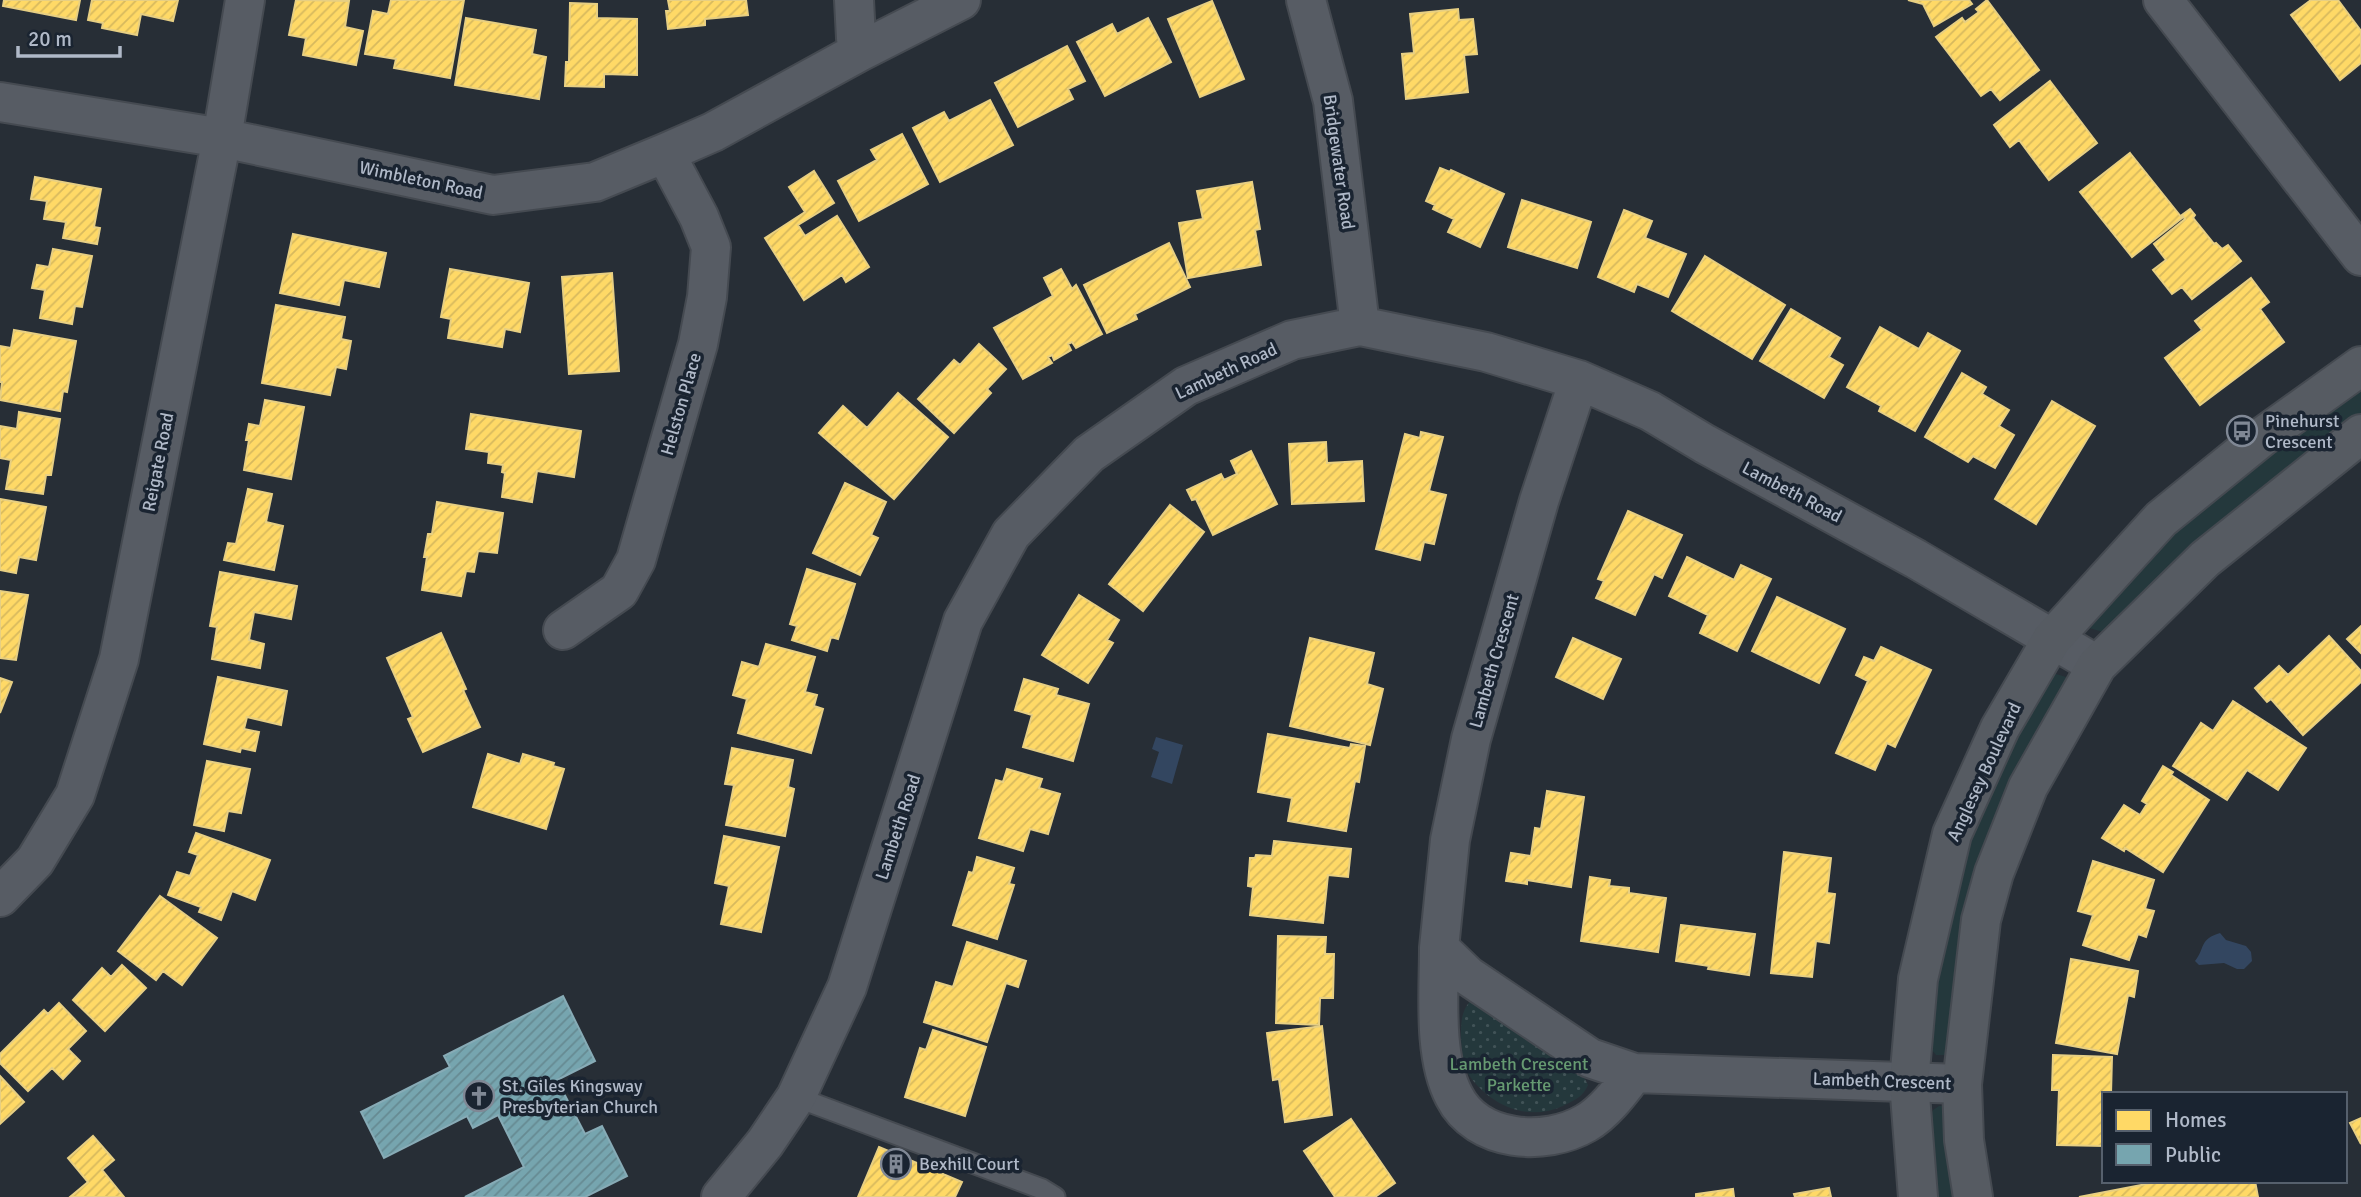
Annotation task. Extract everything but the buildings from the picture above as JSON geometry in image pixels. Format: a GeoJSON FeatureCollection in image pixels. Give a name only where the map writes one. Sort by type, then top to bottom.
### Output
{"type":"FeatureCollection","features":[{"type":"Feature","properties":{"kind":"street","name":"Reigate Road"},"geometry":{"type":"LineString","coordinates":[[0,897],[35,862],[75,795],[119,659],[222,138],[245,0]]}},
{"type":"Feature","properties":{"kind":"street"},"geometry":{"type":"LineString","coordinates":[[854,0],[859,52]]}},
{"type":"Feature","properties":{"kind":"street","name":"Wimbleton Road"},"geometry":{"type":"LineString","coordinates":[[0,102],[222,138],[493,195],[596,182],[713,132],[961,0]]}},
{"type":"Feature","properties":{"kind":"street","name":"Bridgewater Road"},"geometry":{"type":"LineString","coordinates":[[1306,0],[1333,101],[1360,326]]}},
{"type":"Feature","properties":{"kind":"street"},"geometry":{"type":"LineString","coordinates":[[2162,0],[2361,256]]}},
{"type":"Feature","properties":{"kind":"street","name":"Helston Place"},"geometry":{"type":"LineString","coordinates":[[563,630],[619,591],[636,560],[698,344],[707,297],[711,247],[699,217],[665,153]]}},
{"type":"Feature","properties":{"kind":"street","name":"Lambeth Road"},"geometry":{"type":"LineString","coordinates":[[721,1197],[765,1143],[796,1097],[847,987],[963,621],[1011,534],[1089,454],[1186,386],[1292,340],[1360,326],[1486,352],[1579,380],[1650,411],[1916,559],[2097,665]]}},
{"type":"Feature","properties":{"kind":"street","name":"Anglesey Boulevard"},"geometry":{"type":"LineString","coordinates":[[1918,1197],[1909,1082],[1918,979],[1952,834],[2000,727],[2053,639],[2161,519],[2262,437],[2361,366]]}},
{"type":"Feature","properties":{"kind":"street","name":"Lambeth Crescent"},"geometry":{"type":"LineString","coordinates":[[1579,380],[1539,501],[1471,739],[1450,840],[1439,948],[1443,1062],[1454,1097],[1471,1117],[1493,1132],[1524,1138],[1552,1135],[1586,1123],[1616,1096],[1634,1073]]}},
{"type":"Feature","properties":{"kind":"street"},"geometry":{"type":"LineString","coordinates":[[1973,1197],[1964,1140],[1962,1084],[1980,920],[1994,873],[2028,787],[2097,665],[2205,559],[2361,434]]}},
{"type":"Feature","properties":{"kind":"street","name":"Lambeth Crescent"},"geometry":{"type":"LineString","coordinates":[[1439,948],[1477,982],[1590,1058],[1634,1073],[1962,1084]]}},
{"type":"Feature","properties":{"kind":"lane"},"geometry":{"type":"LineString","coordinates":[[796,1097],[1042,1189],[1055,1197]]}},
{"type":"Feature","properties":{"kind":"green space"},"geometry":{"type":"Polygon","coordinates":[[[2361,382],[2361,420],[2129,615],[2103,632],[2089,628],[2146,554],[2361,382]]]}},
{"type":"Feature","properties":{"kind":"green space"},"geometry":{"type":"Polygon","coordinates":[[[2056,674],[2066,677],[2071,683],[1955,1037],[1945,1055],[1936,1055],[1931,1049],[1937,976],[1974,823],[2047,678],[2056,674]]]}},
{"type":"Feature","properties":{"kind":"green space","name":"Lambeth Crescent Parkette"},"geometry":{"type":"Polygon","coordinates":[[[1473,998],[1523,1036],[1581,1071],[1588,1085],[1584,1092],[1573,1101],[1552,1110],[1526,1112],[1502,1104],[1480,1088],[1466,1068],[1461,1043],[1462,1018],[1473,998]]]}},
{"type":"Feature","properties":{"kind":"green space"},"geometry":{"type":"Polygon","coordinates":[[[1945,1106],[1966,1197],[1936,1197],[1930,1117],[1933,1110],[1945,1106]]]}},
{"type":"Feature","properties":{"kind":"water"},"geometry":{"type":"Polygon","coordinates":[[[1156,737],[1183,745],[1172,784],[1151,777],[1159,752],[1152,749],[1156,737]]]}},
{"type":"Feature","properties":{"kind":"water"},"geometry":{"type":"Polygon","coordinates":[[[2220,933],[2226,940],[2246,946],[2251,952],[2252,961],[2244,969],[2224,963],[2199,965],[2195,961],[2205,941],[2220,933]]]}},
{"type":"Feature","properties":{"kind":"place","name":"Pinehurst Crescent"},"geometry":{"type":"Point","coordinates":[2242,431]}},
{"type":"Feature","properties":{"kind":"place","name":"St. Giles Kingsway Presbyterian Church"},"geometry":{"type":"Point","coordinates":[479,1096]}},
{"type":"Feature","properties":{"kind":"place","name":"Bexhill Court"},"geometry":{"type":"Point","coordinates":[896,1164]}}]}
